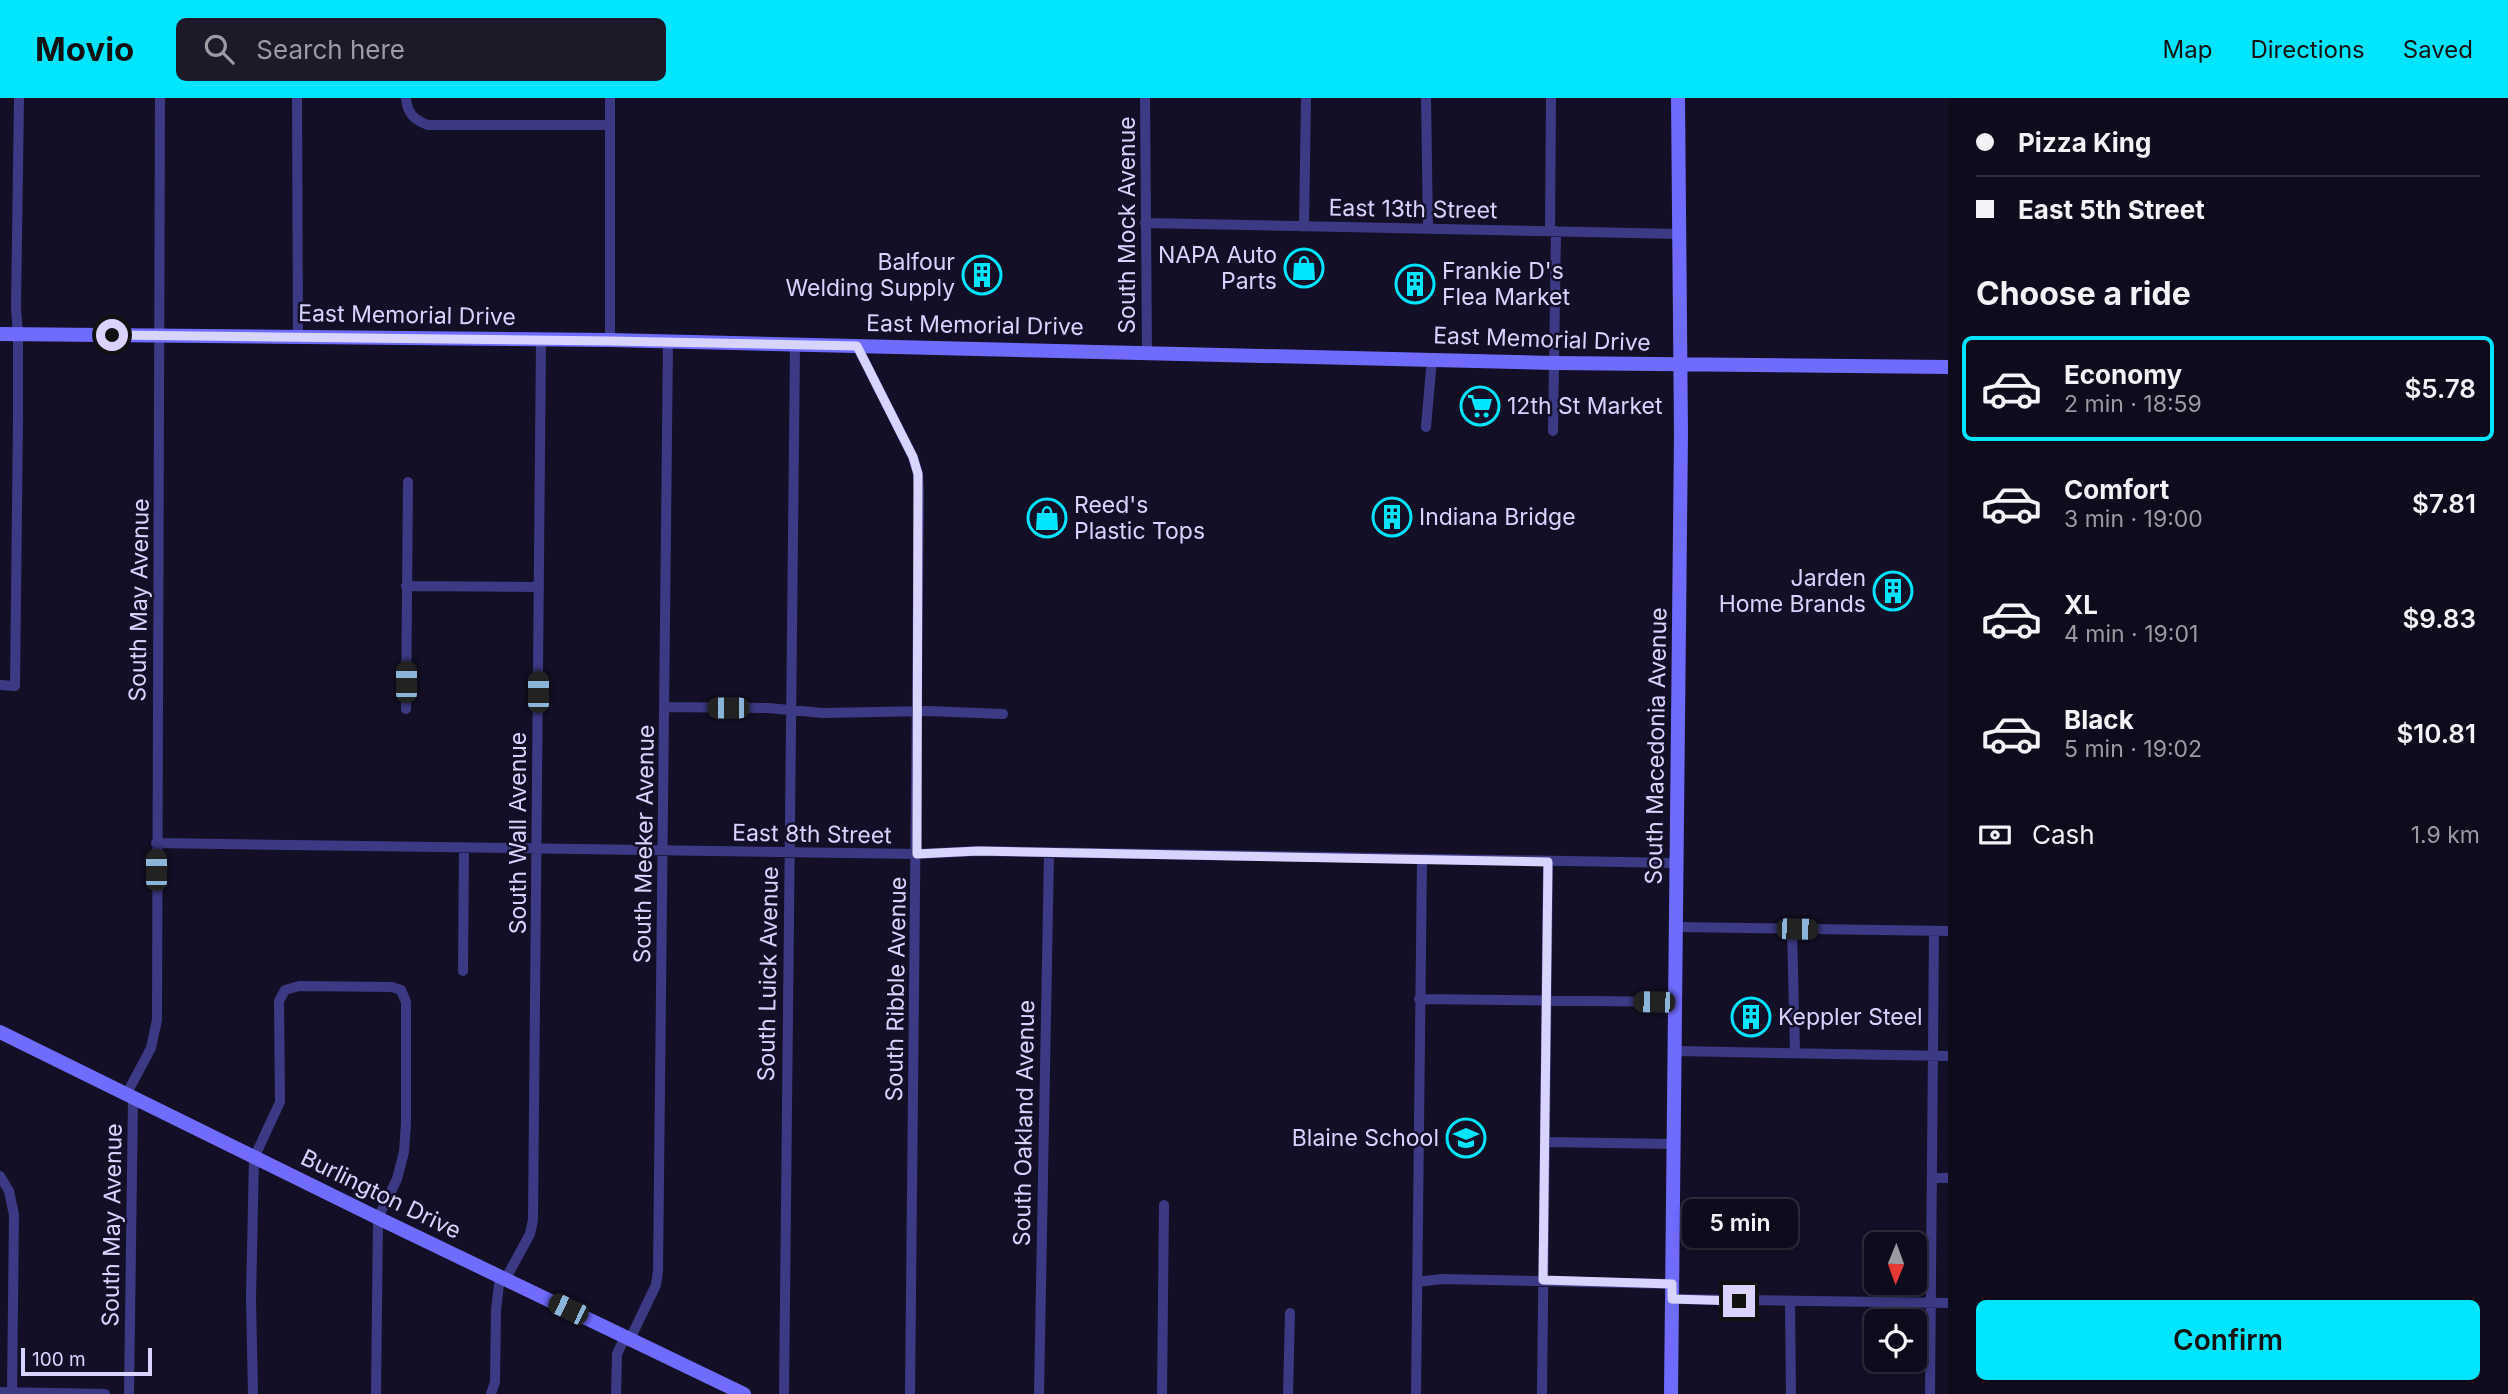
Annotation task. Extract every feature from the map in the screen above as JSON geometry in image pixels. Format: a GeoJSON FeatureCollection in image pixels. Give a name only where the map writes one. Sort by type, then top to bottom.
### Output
{"type":"FeatureCollection","features":[{"type":"Feature","properties":{"kind":"street"},"geometry":{"type":"LineString","coordinates":[[0,685],[15,685],[19,98]]}},
{"type":"Feature","properties":{"kind":"street","name":"South May Avenue"},"geometry":{"type":"LineString","coordinates":[[129,1394],[129,1097],[154,1039],[157,1020],[160,98]]}},
{"type":"Feature","properties":{"kind":"street"},"geometry":{"type":"LineString","coordinates":[[297,98],[298,336]]}},
{"type":"Feature","properties":{"kind":"street"},"geometry":{"type":"LineString","coordinates":[[406,98],[409,113],[428,125],[610,125]]}},
{"type":"Feature","properties":{"kind":"street"},"geometry":{"type":"LineString","coordinates":[[610,98],[610,341]]}},
{"type":"Feature","properties":{"kind":"street","name":"South Mock Avenue"},"geometry":{"type":"LineString","coordinates":[[1145,98],[1147,352]]}},
{"type":"Feature","properties":{"kind":"street"},"geometry":{"type":"LineString","coordinates":[[1304,227],[1306,98]]}},
{"type":"Feature","properties":{"kind":"street"},"geometry":{"type":"LineString","coordinates":[[1426,98],[1428,229]]}},
{"type":"Feature","properties":{"kind":"street"},"geometry":{"type":"LineString","coordinates":[[1551,98],[1553,431]]}},
{"type":"Feature","properties":{"kind":"street","name":"South Macedonia Avenue"},"geometry":{"type":"LineString","coordinates":[[1671,1394],[1681,365],[1678,98]]}},
{"type":"Feature","properties":{"kind":"street","name":"East 13th Street"},"geometry":{"type":"LineString","coordinates":[[1145,223],[1680,234]]}},
{"type":"Feature","properties":{"kind":"street","name":"East Memorial Drive"},"geometry":{"type":"LineString","coordinates":[[0,334],[610,341],[1432,358],[1554,363],[1948,367]]}},
{"type":"Feature","properties":{"kind":"street","name":"South Wall Avenue"},"geometry":{"type":"LineString","coordinates":[[491,1394],[495,1382],[496,1310],[503,1277],[530,1234],[533,1220],[541,340]]}},
{"type":"Feature","properties":{"kind":"street","name":"South Meeker Avenue"},"geometry":{"type":"LineString","coordinates":[[616,1394],[617,1354],[658,1280],[668,342]]}},
{"type":"Feature","properties":{"kind":"street","name":"South Luick Avenue"},"geometry":{"type":"LineString","coordinates":[[784,1394],[794,345]]}},
{"type":"Feature","properties":{"kind":"street","name":"South Ribble Avenue"},"geometry":{"type":"LineString","coordinates":[[857,346],[913,457],[918,474],[917,854],[909,1394]]}},
{"type":"Feature","properties":{"kind":"street"},"geometry":{"type":"LineString","coordinates":[[1426,427],[1432,358]]}},
{"type":"Feature","properties":{"kind":"street"},"geometry":{"type":"LineString","coordinates":[[406,709],[408,482]]}},
{"type":"Feature","properties":{"kind":"street"},"geometry":{"type":"LineString","coordinates":[[406,586],[539,587]]}},
{"type":"Feature","properties":{"kind":"street"},"geometry":{"type":"LineString","coordinates":[[664,707],[768,708],[791,712],[1003,714]]}},
{"type":"Feature","properties":{"kind":"street","name":"East 8th Street"},"geometry":{"type":"LineString","coordinates":[[156,843],[789,853],[917,854],[978,851],[1677,863]]}},
{"type":"Feature","properties":{"kind":"street"},"geometry":{"type":"LineString","coordinates":[[463,971],[464,848]]}},
{"type":"Feature","properties":{"kind":"street","name":"South Oakland Avenue"},"geometry":{"type":"LineString","coordinates":[[1039,1394],[1049,853]]}},
{"type":"Feature","properties":{"kind":"street"},"geometry":{"type":"LineString","coordinates":[[1416,1394],[1422,859]]}},
{"type":"Feature","properties":{"kind":"street"},"geometry":{"type":"LineString","coordinates":[[1542,1394],[1548,862]]}},
{"type":"Feature","properties":{"kind":"street"},"geometry":{"type":"LineString","coordinates":[[1677,927],[1948,931]]}},
{"type":"Feature","properties":{"kind":"street"},"geometry":{"type":"LineString","coordinates":[[1792,929],[1794,1052]]}},
{"type":"Feature","properties":{"kind":"street"},"geometry":{"type":"LineString","coordinates":[[1930,1394],[1934,930]]}},
{"type":"Feature","properties":{"kind":"street"},"geometry":{"type":"LineString","coordinates":[[253,1394],[251,1298],[254,1158],[280,1102],[279,1001],[283,992],[290,988],[378,986],[392,987],[402,992],[406,1002],[407,1123],[404,1152],[397,1179],[378,1219],[376,1394]]}},
{"type":"Feature","properties":{"kind":"street"},"geometry":{"type":"LineString","coordinates":[[1419,999],[1676,1002]]}},
{"type":"Feature","properties":{"kind":"street","name":"Burlington Drive"},"geometry":{"type":"LineString","coordinates":[[0,1032],[378,1219],[744,1394]]}},
{"type":"Feature","properties":{"kind":"street"},"geometry":{"type":"LineString","coordinates":[[1675,1051],[1948,1056]]}},
{"type":"Feature","properties":{"kind":"street"},"geometry":{"type":"LineString","coordinates":[[1545,1142],[1674,1144]]}},
{"type":"Feature","properties":{"kind":"street"},"geometry":{"type":"LineString","coordinates":[[0,1176],[9,1191],[14,1215],[12,1392]]}},
{"type":"Feature","properties":{"kind":"street"},"geometry":{"type":"LineString","coordinates":[[1932,1178],[1948,1178]]}},
{"type":"Feature","properties":{"kind":"street"},"geometry":{"type":"LineString","coordinates":[[1161,1394],[1164,1205]]}},
{"type":"Feature","properties":{"kind":"street"},"geometry":{"type":"LineString","coordinates":[[1417,1282],[1442,1279],[1672,1284]]}},
{"type":"Feature","properties":{"kind":"street"},"geometry":{"type":"LineString","coordinates":[[1672,1299],[1948,1303]]}},
{"type":"Feature","properties":{"kind":"street"},"geometry":{"type":"LineString","coordinates":[[1790,1302],[1791,1394]]}},
{"type":"Feature","properties":{"kind":"street"},"geometry":{"type":"LineString","coordinates":[[1288,1394],[1290,1312]]}},
{"type":"Feature","properties":{"kind":"street"},"geometry":{"type":"LineString","coordinates":[[0,1392],[105,1394]]}},
{"type":"Feature","properties":{"kind":"place","name":"NAPA Auto Parts"},"geometry":{"type":"Point","coordinates":[1304,268]}},
{"type":"Feature","properties":{"kind":"place","name":"Balfour Welding Supply"},"geometry":{"type":"Point","coordinates":[982,275]}},
{"type":"Feature","properties":{"kind":"place","name":"Frankie D's Flea Market"},"geometry":{"type":"Point","coordinates":[1415,284]}},
{"type":"Feature","properties":{"kind":"place","name":"12th St Market"},"geometry":{"type":"Point","coordinates":[1480,406]}},
{"type":"Feature","properties":{"kind":"place","name":"Indiana Bridge"},"geometry":{"type":"Point","coordinates":[1392,517]}},
{"type":"Feature","properties":{"kind":"place","name":"Reed's Plastic Tops"},"geometry":{"type":"Point","coordinates":[1047,518]}},
{"type":"Feature","properties":{"kind":"place","name":"Jarden Home Brands"},"geometry":{"type":"Point","coordinates":[1893,591]}},
{"type":"Feature","properties":{"kind":"place","name":"Keppler Steel"},"geometry":{"type":"Point","coordinates":[1751,1017]}},
{"type":"Feature","properties":{"kind":"place","name":"Blaine School"},"geometry":{"type":"Point","coordinates":[1466,1138]}},
{"type":"Feature","properties":{"kind":"route"},"geometry":{"type":"LineString","coordinates":[[112,335],[857,346],[913,457],[918,474],[917,854],[978,851],[1548,862],[1543,1280],[1672,1284],[1672,1299],[1739,1301]]}}]}
